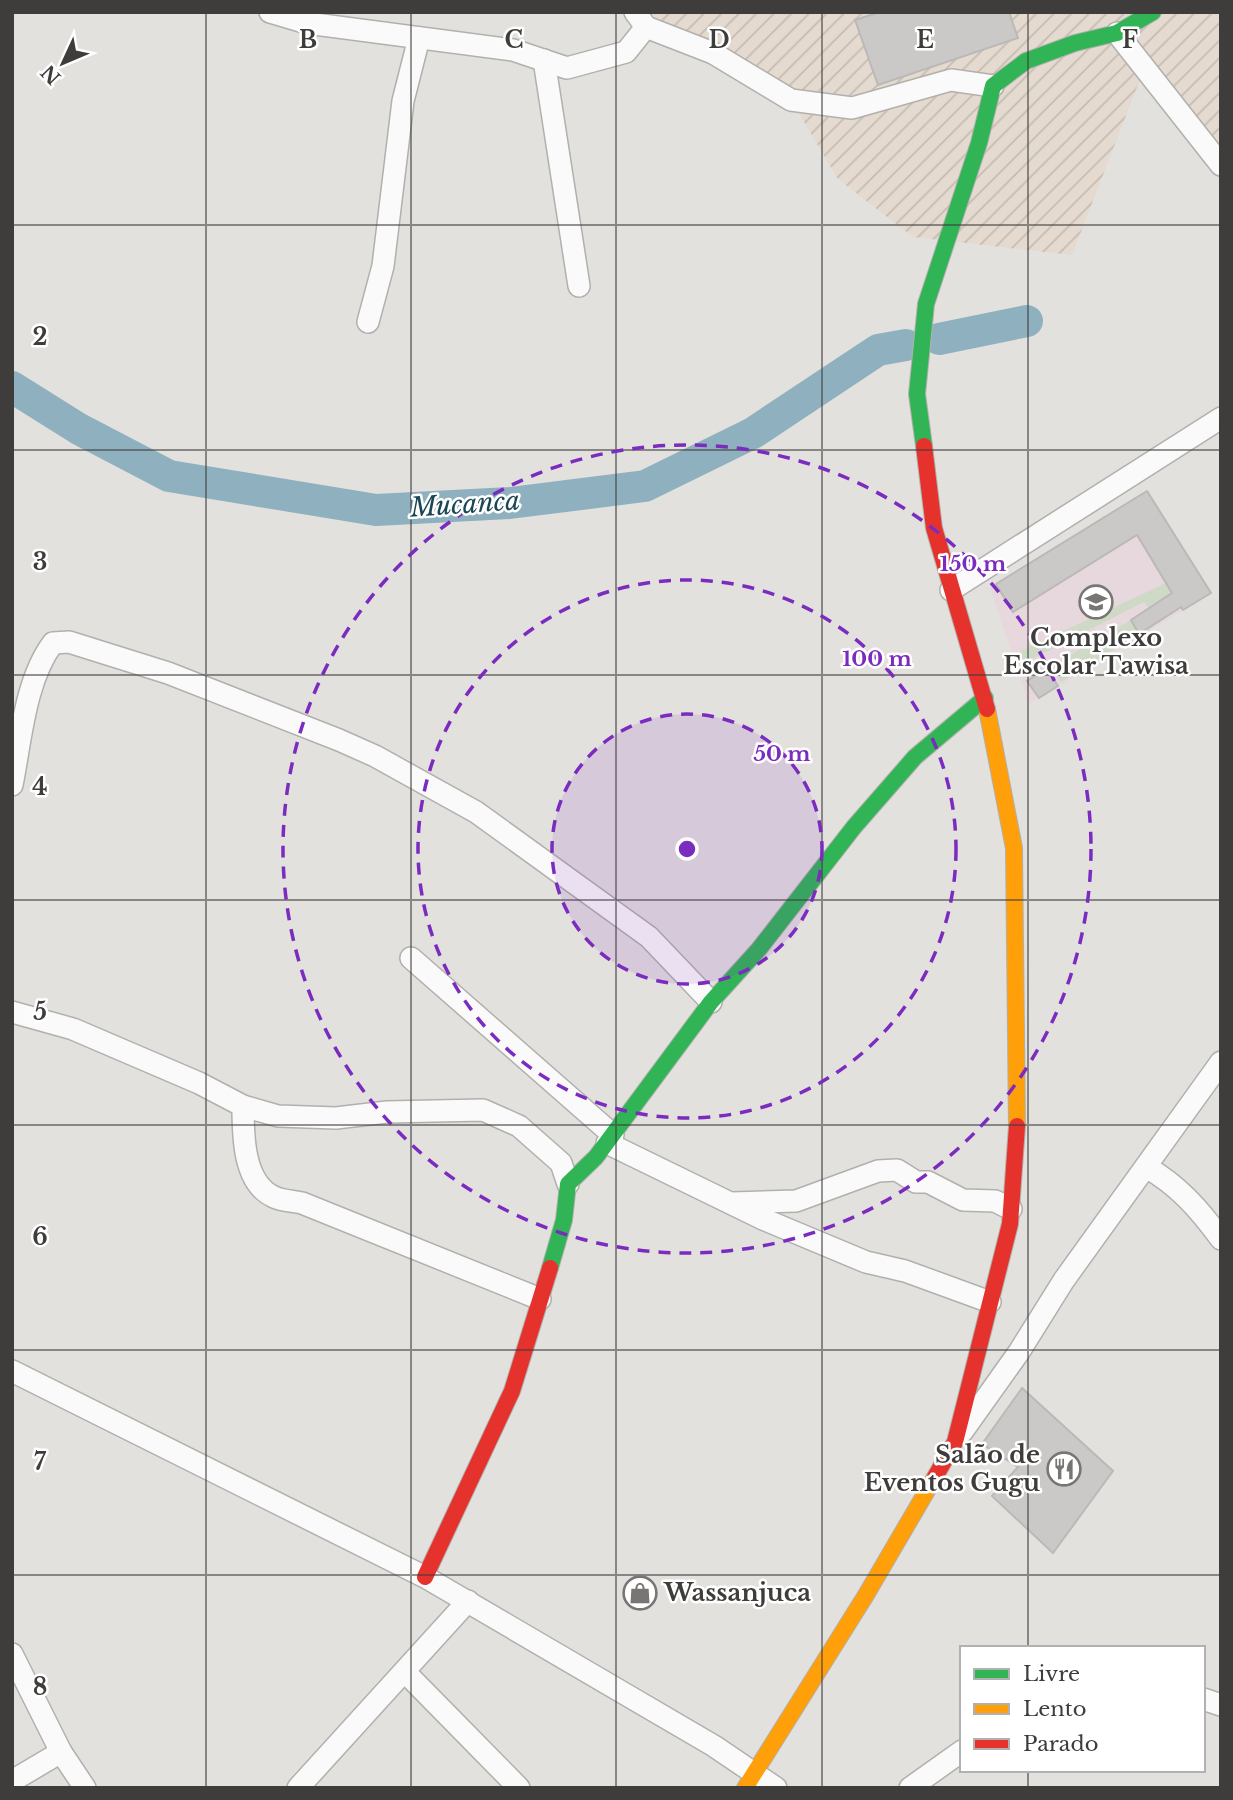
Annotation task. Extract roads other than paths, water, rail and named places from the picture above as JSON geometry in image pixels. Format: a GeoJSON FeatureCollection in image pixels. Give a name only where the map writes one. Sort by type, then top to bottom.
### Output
{"type":"FeatureCollection","features":[{"type":"Feature","properties":{"kind":"street"},"geometry":{"type":"LineString","coordinates":[[270,12],[307,23],[513,50],[566,68],[626,52],[641,20],[713,53],[791,100],[852,108],[951,80],[993,86]]}},
{"type":"Feature","properties":{"kind":"street"},"geometry":{"type":"LineString","coordinates":[[955,1442],[1011,1209],[1019,1098],[1014,848],[985,698],[934,528],[917,394],[926,304],[979,142],[993,86],[1027,61],[1075,43],[1118,33],[1153,12]]}},
{"type":"Feature","properties":{"kind":"street"},"geometry":{"type":"LineString","coordinates":[[1118,33],[1221,165]]}},
{"type":"Feature","properties":{"kind":"street"},"geometry":{"type":"LineString","coordinates":[[368,323],[383,266],[403,100],[419,38]]}},
{"type":"Feature","properties":{"kind":"street"},"geometry":{"type":"LineString","coordinates":[[544,60],[579,286]]}},
{"type":"Feature","properties":{"kind":"street"},"geometry":{"type":"LineString","coordinates":[[951,590],[1221,418]]}},
{"type":"Feature","properties":{"kind":"street"},"geometry":{"type":"LineString","coordinates":[[12,785],[33,689],[43,656],[53,643],[69,642],[169,673],[375,756],[476,812],[649,937],[712,1002]]}},
{"type":"Feature","properties":{"kind":"street"},"geometry":{"type":"LineString","coordinates":[[569,1184],[610,1139],[712,1002],[759,949],[854,827],[915,757],[985,698]]}},
{"type":"Feature","properties":{"kind":"street"},"geometry":{"type":"LineString","coordinates":[[411,958],[610,1139],[731,1203],[866,1262],[905,1271],[990,1302]]}},
{"type":"Feature","properties":{"kind":"street"},"geometry":{"type":"LineString","coordinates":[[12,1012],[73,1029],[199,1083],[243,1106],[278,1116],[336,1118],[387,1112],[483,1110],[519,1126],[561,1163],[569,1184],[564,1220],[512,1391],[425,1577]]}},
{"type":"Feature","properties":{"kind":"street"},"geometry":{"type":"LineString","coordinates":[[750,1780],[866,1595],[955,1442],[1019,1352],[1064,1280],[1221,1062]]}},
{"type":"Feature","properties":{"kind":"street"},"geometry":{"type":"LineString","coordinates":[[243,1106],[243,1139],[253,1176],[273,1197],[302,1203],[540,1299]]}},
{"type":"Feature","properties":{"kind":"street"},"geometry":{"type":"LineString","coordinates":[[1146,1167],[1166,1178],[1195,1204],[1221,1239]]}},
{"type":"Feature","properties":{"kind":"street"},"geometry":{"type":"LineString","coordinates":[[731,1203],[796,1201],[878,1171],[897,1170],[916,1182],[928,1182],[963,1200],[995,1201],[1011,1209]]}},
{"type":"Feature","properties":{"kind":"street"},"geometry":{"type":"LineString","coordinates":[[12,1371],[425,1577],[468,1601],[750,1780],[776,1788]]}},
{"type":"Feature","properties":{"kind":"street"},"geometry":{"type":"LineString","coordinates":[[298,1788],[468,1601]]}},
{"type":"Feature","properties":{"kind":"street"},"geometry":{"type":"LineString","coordinates":[[12,1654],[61,1752],[85,1788]]}},
{"type":"Feature","properties":{"kind":"street"},"geometry":{"type":"LineString","coordinates":[[405,1672],[519,1788]]}},
{"type":"Feature","properties":{"kind":"street"},"geometry":{"type":"LineString","coordinates":[[12,1781],[61,1752]]}},
{"type":"Feature","properties":{"kind":"street"},"geometry":{"type":"LineString","coordinates":[[910,1788],[960,1752]]}},
{"type":"Feature","properties":{"kind":"waterway","name":"Mucanca"},"geometry":{"type":"LineString","coordinates":[[939,339],[1027,321]]}},
{"type":"Feature","properties":{"kind":"waterway","name":"Mucanca"},"geometry":{"type":"LineString","coordinates":[[12,387],[79,429],[169,476],[376,510],[510,503],[645,486],[753,433],[878,350],[906,345]]}},
{"type":"Feature","properties":{"kind":"place","name":"Complexo Escolar Tawisa"},"geometry":{"type":"Point","coordinates":[1096,602]}},
{"type":"Feature","properties":{"kind":"place","name":"Salão de Eventos Gugu"},"geometry":{"type":"Point","coordinates":[1064,1469]}},
{"type":"Feature","properties":{"kind":"place","name":"Wassanjuca"},"geometry":{"type":"Point","coordinates":[640,1593]}}]}
